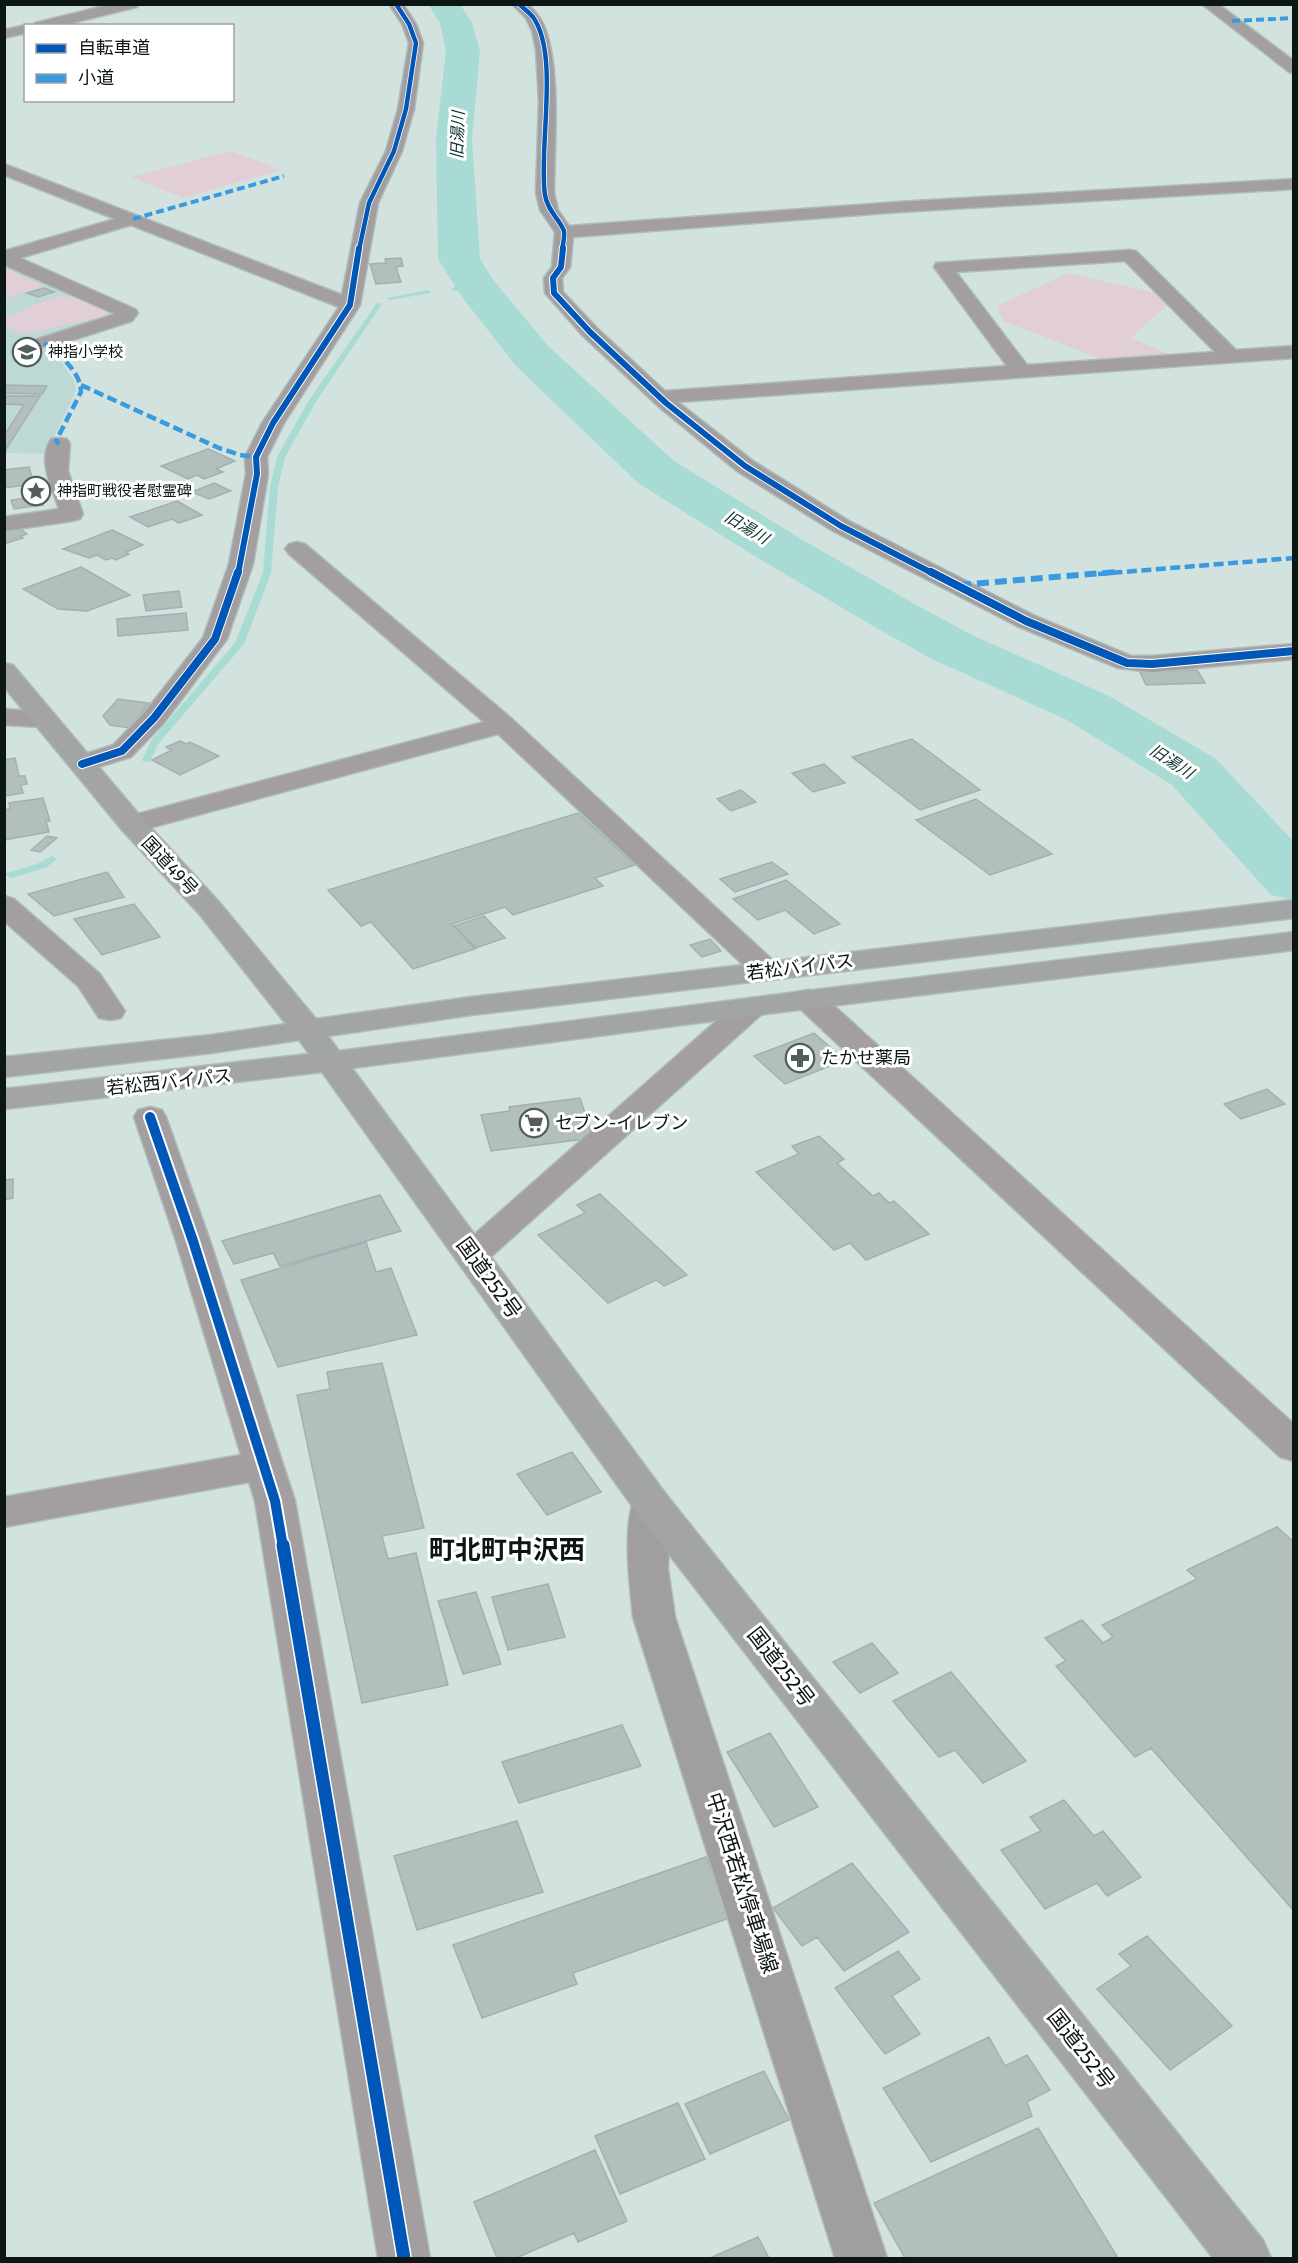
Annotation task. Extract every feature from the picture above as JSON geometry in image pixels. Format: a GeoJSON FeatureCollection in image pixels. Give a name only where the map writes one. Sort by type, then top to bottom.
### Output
{"type":"FeatureCollection","features":[{"type":"Feature","properties":{"kind":"highway","name":"国道49号"},"geometry":{"type":"LineString","coordinates":[[4,670],[132,824],[210,909],[333,1063]]}},
{"type":"Feature","properties":{"kind":"highway","name":"若松バイパス"},"geometry":{"type":"LineString","coordinates":[[307,1029],[438,1010],[1293,909]]}},
{"type":"Feature","properties":{"kind":"highway","name":"若松バイパス"},"geometry":{"type":"LineString","coordinates":[[333,1063],[808,999],[1293,941]]}},
{"type":"Feature","properties":{"kind":"highway","name":"若松西バイパス"},"geometry":{"type":"LineString","coordinates":[[4,1066],[128,1054],[307,1029]]}},
{"type":"Feature","properties":{"kind":"highway","name":"若松西バイパス"},"geometry":{"type":"LineString","coordinates":[[4,1099],[333,1063]]}},
{"type":"Feature","properties":{"kind":"highway","name":"国道252号"},"geometry":{"type":"LineString","coordinates":[[333,1063],[651,1503],[1245,2259]]}},
{"type":"Feature","properties":{"kind":"main road","name":"中沢西若松停車場線"},"geometry":{"type":"LineString","coordinates":[[651,1503],[648,1569],[654,1617],[687,1712],[861,2259]]}},
{"type":"Feature","properties":{"kind":"street"},"geometry":{"type":"LineString","coordinates":[[48,24],[132,4]]}},
{"type":"Feature","properties":{"kind":"street"},"geometry":{"type":"LineString","coordinates":[[82,764],[122,751],[154,718],[215,639],[241,564],[256,474],[256,457],[273,423],[350,305],[367,212],[394,151],[411,87],[416,43],[409,24],[396,4]]}},
{"type":"Feature","properties":{"kind":"street"},"geometry":{"type":"LineString","coordinates":[[519,4],[534,18],[541,38],[545,78],[544,193],[549,210],[564,232],[561,267],[553,278],[554,293],[590,332],[660,397],[745,466],[841,526],[1026,621],[1127,663],[1152,664],[1293,651]]}},
{"type":"Feature","properties":{"kind":"street"},"geometry":{"type":"LineString","coordinates":[[1209,4],[1293,69]]}},
{"type":"Feature","properties":{"kind":"street"},"geometry":{"type":"LineString","coordinates":[[4,34],[24,29]]}},
{"type":"Feature","properties":{"kind":"street"},"geometry":{"type":"LineString","coordinates":[[4,169],[350,305]]}},
{"type":"Feature","properties":{"kind":"street"},"geometry":{"type":"LineString","coordinates":[[564,232],[907,206],[1293,184]]}},
{"type":"Feature","properties":{"kind":"street"},"geometry":{"type":"LineString","coordinates":[[4,257],[133,219]]}},
{"type":"Feature","properties":{"kind":"street"},"geometry":{"type":"LineString","coordinates":[[1021,371],[944,267],[1130,255],[1231,356]]}},
{"type":"Feature","properties":{"kind":"street"},"geometry":{"type":"LineString","coordinates":[[4,257],[128,313],[125,317],[44,343]]}},
{"type":"Feature","properties":{"kind":"street"},"geometry":{"type":"LineString","coordinates":[[660,397],[1293,352]]}},
{"type":"Feature","properties":{"kind":"street"},"geometry":{"type":"LineString","coordinates":[[4,524],[72,514],[55,469],[55,457],[59,444]]}},
{"type":"Feature","properties":{"kind":"street"},"geometry":{"type":"LineString","coordinates":[[297,549],[503,725],[767,971]]}},
{"type":"Feature","properties":{"kind":"street"},"geometry":{"type":"LineString","coordinates":[[4,717],[44,719]]}},
{"type":"Feature","properties":{"kind":"street"},"geometry":{"type":"LineString","coordinates":[[132,824],[503,725]]}},
{"type":"Feature","properties":{"kind":"street"},"geometry":{"type":"LineString","coordinates":[[4,905],[89,980],[110,1011]]}},
{"type":"Feature","properties":{"kind":"street"},"geometry":{"type":"LineString","coordinates":[[808,999],[1293,1447]]}},
{"type":"Feature","properties":{"kind":"street"},"geometry":{"type":"LineString","coordinates":[[472,1255],[751,1007]]}},
{"type":"Feature","properties":{"kind":"street"},"geometry":{"type":"LineString","coordinates":[[150,1117],[193,1240],[277,1513],[404,2259]]}},
{"type":"Feature","properties":{"kind":"street"},"geometry":{"type":"LineString","coordinates":[[4,1512],[262,1464]]}},
{"type":"Feature","properties":{"kind":"shaded area"},"geometry":{"type":"Polygon","coordinates":[[[230,151],[282,170],[183,198],[131,177],[230,151]]]}},
{"type":"Feature","properties":{"kind":"shaded area","name":"神指小学校"},"geometry":{"type":"Polygon","coordinates":[[[5,263],[116,312],[113,317],[43,346],[58,358],[74,380],[76,391],[46,454],[5,453],[5,263]]]}},
{"type":"Feature","properties":{"kind":"shaded area"},"geometry":{"type":"Polygon","coordinates":[[[5,268],[44,286],[9,298],[5,297],[5,268]]]}},
{"type":"Feature","properties":{"kind":"shaded area"},"geometry":{"type":"Polygon","coordinates":[[[1068,273],[1160,294],[1168,304],[1131,338],[1178,358],[1109,362],[1003,321],[997,306],[1068,273]]]}},
{"type":"Feature","properties":{"kind":"shaded area"},"geometry":{"type":"Polygon","coordinates":[[[63,296],[82,299],[106,311],[107,314],[103,317],[23,334],[5,326],[5,318],[49,299],[63,296]]]}},
{"type":"Feature","properties":{"kind":"building"},"geometry":{"type":"Polygon","coordinates":[[[401,258],[403,266],[396,267],[401,282],[376,284],[370,264],[386,263],[385,259],[401,258]]]}},
{"type":"Feature","properties":{"kind":"building"},"geometry":{"type":"Polygon","coordinates":[[[44,288],[54,292],[38,297],[27,293],[44,288]]]}},
{"type":"Feature","properties":{"kind":"building"},"geometry":{"type":"Polygon","coordinates":[[[4,385],[47,386],[42,394],[4,393],[4,385]]]}},
{"type":"Feature","properties":{"kind":"building"},"geometry":{"type":"Polygon","coordinates":[[[4,396],[40,396],[5,451],[4,436],[24,405],[4,404],[4,396]]]}},
{"type":"Feature","properties":{"kind":"building"},"geometry":{"type":"Polygon","coordinates":[[[208,449],[235,461],[216,469],[223,472],[204,479],[197,475],[188,479],[161,466],[208,449]]]}},
{"type":"Feature","properties":{"kind":"building"},"geometry":{"type":"Polygon","coordinates":[[[29,467],[34,484],[4,488],[4,470],[29,467]]]}},
{"type":"Feature","properties":{"kind":"building"},"geometry":{"type":"Polygon","coordinates":[[[214,483],[231,491],[209,499],[192,492],[214,483]]]}},
{"type":"Feature","properties":{"kind":"building"},"geometry":{"type":"Polygon","coordinates":[[[40,496],[43,505],[14,509],[11,500],[40,496]]]}},
{"type":"Feature","properties":{"kind":"building"},"geometry":{"type":"Polygon","coordinates":[[[177,501],[202,515],[179,523],[172,519],[148,527],[130,517],[177,501]]]}},
{"type":"Feature","properties":{"kind":"building"},"geometry":{"type":"Polygon","coordinates":[[[15,525],[27,534],[21,536],[23,538],[4,544],[4,528],[15,525]]]}},
{"type":"Feature","properties":{"kind":"building"},"geometry":{"type":"Polygon","coordinates":[[[112,530],[143,545],[126,552],[129,554],[116,560],[112,558],[106,560],[97,555],[89,558],[63,549],[112,530]]]}},
{"type":"Feature","properties":{"kind":"building"},"geometry":{"type":"Polygon","coordinates":[[[81,567],[130,595],[87,611],[58,609],[23,589],[81,567]]]}},
{"type":"Feature","properties":{"kind":"building"},"geometry":{"type":"Polygon","coordinates":[[[179,591],[182,607],[146,611],[143,595],[179,591]]]}},
{"type":"Feature","properties":{"kind":"building"},"geometry":{"type":"Polygon","coordinates":[[[186,613],[188,630],[118,636],[117,619],[186,613]]]}},
{"type":"Feature","properties":{"kind":"building"},"geometry":{"type":"Polygon","coordinates":[[[1197,670],[1205,683],[1146,685],[1140,672],[1197,670]]]}},
{"type":"Feature","properties":{"kind":"building"},"geometry":{"type":"Polygon","coordinates":[[[118,699],[149,703],[130,728],[110,725],[103,716],[118,699]]]}},
{"type":"Feature","properties":{"kind":"building"},"geometry":{"type":"Polygon","coordinates":[[[912,739],[980,790],[920,810],[852,757],[912,739]]]}},
{"type":"Feature","properties":{"kind":"building"},"geometry":{"type":"Polygon","coordinates":[[[180,741],[186,744],[190,742],[219,756],[180,775],[152,760],[172,750],[166,747],[180,741]]]}},
{"type":"Feature","properties":{"kind":"building"},"geometry":{"type":"Polygon","coordinates":[[[15,758],[19,776],[25,776],[27,784],[21,785],[23,793],[4,796],[4,760],[15,758]]]}},
{"type":"Feature","properties":{"kind":"building"},"geometry":{"type":"Polygon","coordinates":[[[824,764],[845,783],[813,792],[792,773],[824,764]]]}},
{"type":"Feature","properties":{"kind":"building"},"geometry":{"type":"Polygon","coordinates":[[[741,790],[756,802],[731,811],[717,799],[741,790]]]}},
{"type":"Feature","properties":{"kind":"building"},"geometry":{"type":"Polygon","coordinates":[[[43,798],[50,821],[46,821],[49,832],[4,840],[4,810],[10,809],[9,803],[43,798]]]}},
{"type":"Feature","properties":{"kind":"building"},"geometry":{"type":"Polygon","coordinates":[[[976,799],[1052,854],[990,875],[916,820],[976,799]]]}},
{"type":"Feature","properties":{"kind":"building"},"geometry":{"type":"Polygon","coordinates":[[[578,813],[635,865],[595,878],[603,886],[513,915],[505,907],[452,924],[475,949],[413,969],[371,922],[361,926],[328,890],[578,813]]]}},
{"type":"Feature","properties":{"kind":"building"},"geometry":{"type":"Polygon","coordinates":[[[47,836],[57,838],[40,852],[31,850],[47,836]]]}},
{"type":"Feature","properties":{"kind":"building"},"geometry":{"type":"Polygon","coordinates":[[[772,862],[788,874],[735,892],[720,879],[772,862]]]}},
{"type":"Feature","properties":{"kind":"building"},"geometry":{"type":"Polygon","coordinates":[[[107,872],[124,897],[54,916],[28,894],[107,872]]]}},
{"type":"Feature","properties":{"kind":"building"},"geometry":{"type":"Polygon","coordinates":[[[786,880],[840,924],[814,934],[785,910],[758,920],[733,899],[786,880]]]}},
{"type":"Feature","properties":{"kind":"building"},"geometry":{"type":"Polygon","coordinates":[[[134,904],[160,937],[102,955],[74,919],[134,904]]]}},
{"type":"Feature","properties":{"kind":"building"},"geometry":{"type":"Polygon","coordinates":[[[484,916],[505,938],[476,948],[454,926],[484,916]]]}},
{"type":"Feature","properties":{"kind":"building"},"geometry":{"type":"Polygon","coordinates":[[[710,939],[721,951],[702,957],[690,945],[710,939]]]}},
{"type":"Feature","properties":{"kind":"building"},"geometry":{"type":"Polygon","coordinates":[[[814,1033],[845,1060],[785,1084],[754,1056],[814,1033]]]}},
{"type":"Feature","properties":{"kind":"building"},"geometry":{"type":"Polygon","coordinates":[[[1267,1089],[1285,1104],[1241,1119],[1224,1104],[1267,1089]]]}},
{"type":"Feature","properties":{"kind":"building"},"geometry":{"type":"Polygon","coordinates":[[[580,1098],[593,1138],[491,1151],[481,1115],[510,1111],[509,1107],[580,1098]]]}},
{"type":"Feature","properties":{"kind":"building"},"geometry":{"type":"Polygon","coordinates":[[[819,1136],[844,1159],[837,1163],[873,1196],[879,1193],[889,1203],[894,1201],[929,1234],[866,1260],[850,1243],[834,1250],[756,1172],[799,1154],[792,1146],[819,1136]]]}},
{"type":"Feature","properties":{"kind":"building"},"geometry":{"type":"Polygon","coordinates":[[[13,1179],[13,1198],[4,1200],[4,1180],[13,1179]]]}},
{"type":"Feature","properties":{"kind":"building"},"geometry":{"type":"Polygon","coordinates":[[[600,1194],[687,1275],[664,1286],[656,1280],[608,1303],[538,1235],[585,1213],[577,1205],[600,1194]]]}},
{"type":"Feature","properties":{"kind":"building"},"geometry":{"type":"Polygon","coordinates":[[[380,1195],[401,1231],[280,1266],[273,1253],[234,1264],[222,1241],[380,1195]]]}},
{"type":"Feature","properties":{"kind":"building"},"geometry":{"type":"Polygon","coordinates":[[[366,1242],[376,1272],[391,1268],[417,1335],[278,1367],[241,1280],[366,1242]]]}},
{"type":"Feature","properties":{"kind":"building"},"geometry":{"type":"Polygon","coordinates":[[[382,1363],[424,1528],[382,1536],[388,1559],[416,1553],[448,1685],[362,1703],[297,1395],[330,1389],[327,1372],[382,1363]]]}},
{"type":"Feature","properties":{"kind":"building"},"geometry":{"type":"Polygon","coordinates":[[[572,1452],[601,1492],[547,1515],[517,1474],[572,1452]]]}},
{"type":"Feature","properties":{"kind":"building"},"geometry":{"type":"Polygon","coordinates":[[[1277,1527],[1294,1542],[1294,1911],[1151,1748],[1135,1757],[1056,1666],[1066,1661],[1045,1638],[1082,1620],[1103,1643],[1113,1637],[1102,1625],[1197,1579],[1187,1570],[1277,1527]]]}},
{"type":"Feature","properties":{"kind":"building"},"geometry":{"type":"Polygon","coordinates":[[[548,1584],[565,1637],[508,1650],[492,1597],[548,1584]]]}},
{"type":"Feature","properties":{"kind":"building"},"geometry":{"type":"Polygon","coordinates":[[[476,1592],[501,1664],[463,1674],[438,1601],[476,1592]]]}},
{"type":"Feature","properties":{"kind":"building"},"geometry":{"type":"Polygon","coordinates":[[[872,1643],[898,1673],[860,1693],[833,1662],[872,1643]]]}},
{"type":"Feature","properties":{"kind":"building"},"geometry":{"type":"Polygon","coordinates":[[[951,1672],[1026,1761],[983,1783],[955,1750],[939,1757],[893,1701],[951,1672]]]}},
{"type":"Feature","properties":{"kind":"building"},"geometry":{"type":"Polygon","coordinates":[[[622,1725],[641,1766],[519,1803],[502,1762],[622,1725]]]}},
{"type":"Feature","properties":{"kind":"building"},"geometry":{"type":"Polygon","coordinates":[[[770,1733],[818,1807],[774,1827],[727,1752],[770,1733]]]}},
{"type":"Feature","properties":{"kind":"building"},"geometry":{"type":"Polygon","coordinates":[[[1064,1800],[1094,1836],[1103,1831],[1141,1877],[1107,1896],[1097,1883],[1045,1909],[1001,1850],[1041,1831],[1030,1817],[1064,1800]]]}},
{"type":"Feature","properties":{"kind":"building"},"geometry":{"type":"Polygon","coordinates":[[[517,1821],[543,1892],[417,1930],[394,1856],[517,1821]]]}},
{"type":"Feature","properties":{"kind":"building"},"geometry":{"type":"Polygon","coordinates":[[[706,1857],[735,1916],[573,1973],[577,1984],[482,2018],[453,1945],[706,1857]]]}},
{"type":"Feature","properties":{"kind":"building"},"geometry":{"type":"Polygon","coordinates":[[[852,1863],[909,1932],[844,1971],[817,1937],[802,1946],[773,1908],[852,1863]]]}},
{"type":"Feature","properties":{"kind":"building"},"geometry":{"type":"Polygon","coordinates":[[[1147,1936],[1232,2026],[1170,2070],[1097,1989],[1131,1966],[1119,1954],[1147,1936]]]}},
{"type":"Feature","properties":{"kind":"building"},"geometry":{"type":"Polygon","coordinates":[[[898,1951],[920,1979],[892,1996],[920,2034],[885,2054],[835,1988],[898,1951]]]}},
{"type":"Feature","properties":{"kind":"building"},"geometry":{"type":"Polygon","coordinates":[[[989,2037],[1005,2066],[1027,2055],[1050,2090],[1027,2102],[1032,2116],[931,2162],[883,2088],[989,2037]]]}},
{"type":"Feature","properties":{"kind":"building"},"geometry":{"type":"Polygon","coordinates":[[[764,2071],[789,2120],[710,2154],[685,2104],[764,2071]]]}},
{"type":"Feature","properties":{"kind":"building"},"geometry":{"type":"Polygon","coordinates":[[[678,2103],[705,2159],[620,2194],[595,2136],[678,2103]]]}},
{"type":"Feature","properties":{"kind":"building"},"geometry":{"type":"Polygon","coordinates":[[[1038,2128],[1118,2258],[905,2258],[874,2203],[1038,2128]]]}},
{"type":"Feature","properties":{"kind":"building"},"geometry":{"type":"Polygon","coordinates":[[[595,2150],[627,2221],[578,2242],[574,2233],[516,2258],[497,2258],[474,2202],[595,2150]]]}},
{"type":"Feature","properties":{"kind":"building"},"geometry":{"type":"Polygon","coordinates":[[[758,2237],[769,2258],[710,2258],[758,2237]]]}},
{"type":"Feature","properties":{"kind":"waterway","name":"旧湯川"},"geometry":{"type":"LineString","coordinates":[[444,4],[456,23],[463,51],[454,139],[459,259],[477,288],[532,356],[656,472],[782,550],[892,614],[952,647],[1088,708],[1194,772],[1294,881]]}},
{"type":"Feature","properties":{"kind":"waterway"},"geometry":{"type":"LineString","coordinates":[[454,289],[477,287]]}},
{"type":"Feature","properties":{"kind":"waterway"},"geometry":{"type":"LineString","coordinates":[[390,298],[428,292]]}},
{"type":"Feature","properties":{"kind":"waterway"},"geometry":{"type":"LineString","coordinates":[[147,760],[154,743],[239,644],[267,573],[274,487],[281,457],[313,400],[379,304]]}},
{"type":"Feature","properties":{"kind":"waterway"},"geometry":{"type":"LineString","coordinates":[[11,875],[41,866],[52,859]]}},
{"type":"Feature","properties":{"kind":"marked path"},"geometry":{"type":"LineString","coordinates":[[1232,21],[1294,18]]}},
{"type":"Feature","properties":{"kind":"marked path"},"geometry":{"type":"LineString","coordinates":[[133,219],[284,176]]}},
{"type":"Feature","properties":{"kind":"marked path"},"geometry":{"type":"LineString","coordinates":[[44,343],[63,357],[81,385],[81,392],[56,441],[59,444]]}},
{"type":"Feature","properties":{"kind":"marked path"},"geometry":{"type":"LineString","coordinates":[[81,385],[219,448],[240,455],[256,457]]}},
{"type":"Feature","properties":{"kind":"marked path"},"geometry":{"type":"LineString","coordinates":[[959,585],[1294,558]]}},
{"type":"Feature","properties":{"kind":"cycle path"},"geometry":{"type":"LineString","coordinates":[[82,764],[122,751],[154,718],[215,639],[241,564],[257,474],[256,457],[273,423],[350,305],[369,203],[394,151],[406,109],[416,43],[409,24],[396,4]]}},
{"type":"Feature","properties":{"kind":"cycle path"},"geometry":{"type":"LineString","coordinates":[[519,4],[533,17],[539,31],[546,74],[545,193],[549,210],[564,232],[561,267],[553,278],[554,293],[590,332],[666,403],[745,466],[841,526],[1026,621],[1127,663],[1152,664],[1294,651]]}},
{"type":"Feature","properties":{"kind":"cycle path"},"geometry":{"type":"LineString","coordinates":[[150,1117],[193,1241],[275,1501],[404,2258]]}},
{"type":"Feature","properties":{"kind":"place","name":"神指小学校"},"geometry":{"type":"Point","coordinates":[27,352]}},
{"type":"Feature","properties":{"kind":"place","name":"神指町戦役者慰霊碑"},"geometry":{"type":"Point","coordinates":[36,491]}},
{"type":"Feature","properties":{"kind":"place","name":"たかせ薬局"},"geometry":{"type":"Point","coordinates":[800,1058]}},
{"type":"Feature","properties":{"kind":"place","name":"セブン-イレブン"},"geometry":{"type":"Point","coordinates":[534,1123]}},
{"type":"Feature","properties":{"kind":"district","name":"町北町中沢西"},"geometry":{"type":"Point","coordinates":[507,1550]}}]}
